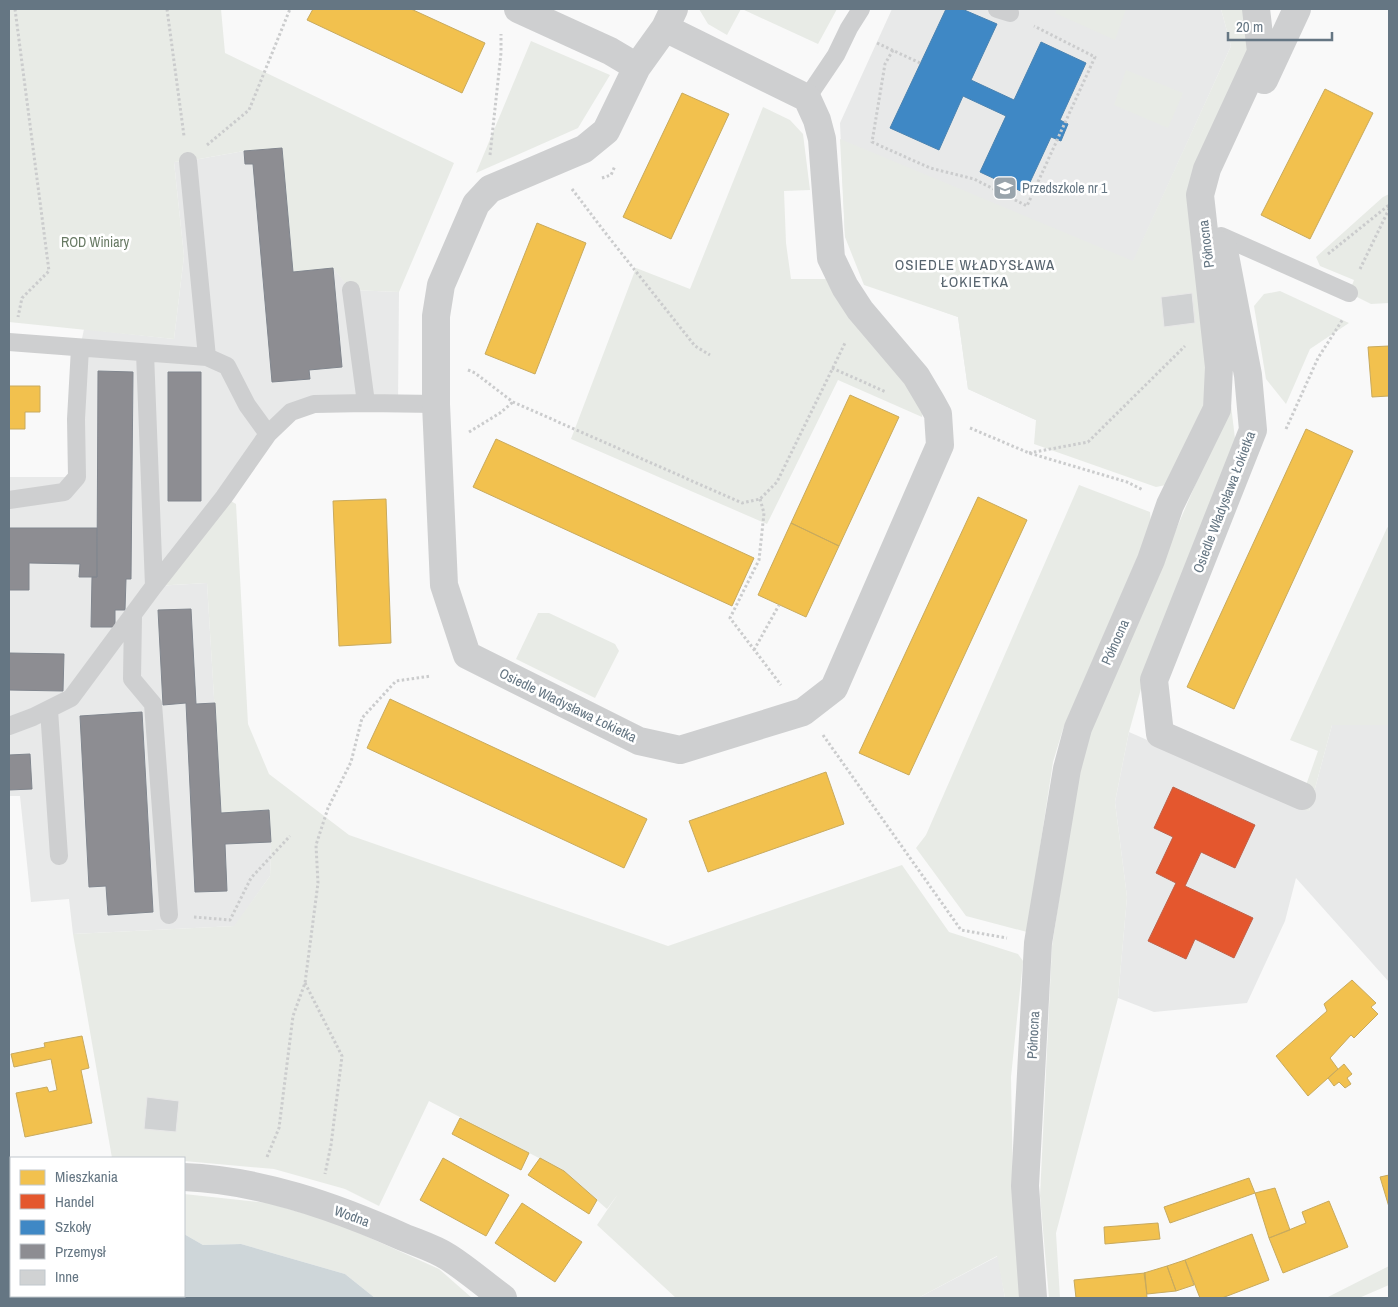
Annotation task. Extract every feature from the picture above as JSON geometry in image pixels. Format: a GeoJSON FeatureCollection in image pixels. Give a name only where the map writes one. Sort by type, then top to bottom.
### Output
{"type":"FeatureCollection","features":[{"type":"Feature","properties":{"kind":"street","name":"Północna"},"geometry":{"type":"LineString","coordinates":[[1033,1298],[1025,1186],[1038,943],[1067,769],[1078,728],[1151,560],[1170,505],[1217,409],[1219,366],[1200,196],[1207,170],[1261,52],[1256,9]]}},
{"type":"Feature","properties":{"kind":"street","name":"Osiedle Władysława Łokietka"},"geometry":{"type":"LineString","coordinates":[[1297,9],[1221,172],[1214,200],[1248,375],[1253,430],[1154,680],[1160,734],[1302,796]]}},
{"type":"Feature","properties":{"kind":"street"},"geometry":{"type":"LineString","coordinates":[[510,18],[610,51],[637,67]]}},
{"type":"Feature","properties":{"kind":"street","name":"Osiedle Władysława Łokietka"},"geometry":{"type":"LineString","coordinates":[[670,18],[807,98],[817,120],[822,139],[831,258],[845,287],[860,310],[916,376],[932,403],[938,414],[940,444],[834,688],[803,712],[680,750],[639,741],[467,655],[444,585],[436,404],[436,316],[441,285],[476,204],[490,188],[584,149],[606,131],[637,67],[670,18]]}},
{"type":"Feature","properties":{"kind":"street","name":"Wodna"},"geometry":{"type":"LineString","coordinates":[[185,1177],[256,1186],[318,1204],[373,1224],[447,1256],[503,1298]]}},
{"type":"Feature","properties":{"kind":"lane"},"geometry":{"type":"LineString","coordinates":[[807,98],[836,55],[848,28],[860,9]]}},
{"type":"Feature","properties":{"kind":"lane"},"geometry":{"type":"LineString","coordinates":[[188,161],[207,357]]}},
{"type":"Feature","properties":{"kind":"lane"},"geometry":{"type":"LineString","coordinates":[[1221,236],[1349,292]]}},
{"type":"Feature","properties":{"kind":"lane"},"geometry":{"type":"LineString","coordinates":[[352,290],[366,403]]}},
{"type":"Feature","properties":{"kind":"lane"},"geometry":{"type":"LineString","coordinates":[[9,342],[207,357],[228,366],[247,405],[268,434]]}},
{"type":"Feature","properties":{"kind":"lane"},"geometry":{"type":"LineString","coordinates":[[9,500],[64,492],[77,477],[76,418],[80,348]]}},
{"type":"Feature","properties":{"kind":"lane"},"geometry":{"type":"LineString","coordinates":[[145,353],[154,586]]}},
{"type":"Feature","properties":{"kind":"lane"},"geometry":{"type":"LineString","coordinates":[[9,726],[49,710],[71,698],[224,496],[268,434],[291,412],[314,404],[436,404]]}},
{"type":"Feature","properties":{"kind":"lane"},"geometry":{"type":"LineString","coordinates":[[133,616],[132,679],[153,704],[169,916]]}},
{"type":"Feature","properties":{"kind":"lane"},"geometry":{"type":"LineString","coordinates":[[49,710],[59,856]]}},
{"type":"Feature","properties":{"kind":"path"},"geometry":{"type":"LineString","coordinates":[[15,9],[49,271],[22,298],[17,322]]}},
{"type":"Feature","properties":{"kind":"path"},"geometry":{"type":"LineString","coordinates":[[167,9],[188,161]]}},
{"type":"Feature","properties":{"kind":"path"},"geometry":{"type":"LineString","coordinates":[[188,161],[249,110],[290,9]]}},
{"type":"Feature","properties":{"kind":"path"},"geometry":{"type":"LineString","coordinates":[[893,50],[885,64],[872,142],[930,168],[974,179],[1028,206],[1096,57],[1004,11]]}},
{"type":"Feature","properties":{"kind":"path"},"geometry":{"type":"LineString","coordinates":[[490,188],[490,150],[501,53],[510,18]]}},
{"type":"Feature","properties":{"kind":"path"},"geometry":{"type":"LineString","coordinates":[[877,43],[920,63]]}},
{"type":"Feature","properties":{"kind":"path"},"geometry":{"type":"LineString","coordinates":[[595,180],[611,175],[619,159]]}},
{"type":"Feature","properties":{"kind":"path"},"geometry":{"type":"LineString","coordinates":[[563,192],[580,186]]}},
{"type":"Feature","properties":{"kind":"path"},"geometry":{"type":"LineString","coordinates":[[572,188],[695,346],[710,355]]}},
{"type":"Feature","properties":{"kind":"path"},"geometry":{"type":"LineString","coordinates":[[1323,258],[1389,205]]}},
{"type":"Feature","properties":{"kind":"path"},"geometry":{"type":"LineString","coordinates":[[462,368],[475,374],[514,402],[742,504],[760,499],[777,482],[860,310]]}},
{"type":"Feature","properties":{"kind":"path"},"geometry":{"type":"LineString","coordinates":[[1028,453],[1088,442],[1214,318]]}},
{"type":"Feature","properties":{"kind":"path"},"geometry":{"type":"LineString","coordinates":[[832,368],[887,392]]}},
{"type":"Feature","properties":{"kind":"path"},"geometry":{"type":"LineString","coordinates":[[467,434],[514,402]]}},
{"type":"Feature","properties":{"kind":"path"},"geometry":{"type":"LineString","coordinates":[[938,414],[1028,453],[1127,482]]}},
{"type":"Feature","properties":{"kind":"path"},"geometry":{"type":"LineString","coordinates":[[760,499],[764,513],[759,560],[730,618],[803,712]]}},
{"type":"Feature","properties":{"kind":"path"},"geometry":{"type":"LineString","coordinates":[[754,650],[779,605]]}},
{"type":"Feature","properties":{"kind":"path"},"geometry":{"type":"LineString","coordinates":[[256,1186],[279,1128],[293,1016],[305,983],[318,882],[316,845],[328,808],[352,762],[362,718],[396,681],[431,676]]}},
{"type":"Feature","properties":{"kind":"path"},"geometry":{"type":"LineString","coordinates":[[822,735],[961,930],[1038,943]]}},
{"type":"Feature","properties":{"kind":"path"},"geometry":{"type":"LineString","coordinates":[[169,916],[230,920],[251,878],[290,836]]}},
{"type":"Feature","properties":{"kind":"path"},"geometry":{"type":"LineString","coordinates":[[305,983],[342,1056],[331,1146],[318,1204]]}},
{"type":"Feature","properties":{"kind":"shaded area","name":"Przedszkole nr 1"},"geometry":{"type":"Polygon","coordinates":[[[892,9],[1221,9],[1231,46],[1124,282],[1066,434],[968,389],[958,317],[908,299],[845,237],[840,123],[892,9]]]}},
{"type":"Feature","properties":{"kind":"shaded area"},"geometry":{"type":"Polygon","coordinates":[[[282,148],[293,272],[333,268],[352,290],[399,292],[398,403],[291,412],[155,586],[207,583],[221,812],[269,810],[271,842],[270,876],[235,926],[73,934],[69,899],[31,902],[20,796],[9,796],[9,477],[77,477],[80,348],[84,329],[174,339],[184,256],[174,162],[244,151],[282,148]]]}},
{"type":"Feature","properties":{"kind":"shaded area"},"geometry":{"type":"Polygon","coordinates":[[[1332,725],[1389,725],[1389,982],[1296,878],[1285,921],[1247,1003],[1154,1012],[1118,998],[1127,897],[1115,802],[1129,732],[1309,811],[1332,725]]]}},
{"type":"Feature","properties":{"kind":"shaded area"},"geometry":{"type":"Polygon","coordinates":[[[185,1235],[203,1245],[241,1244],[345,1274],[375,1298],[9,1298],[9,1264],[10,1297],[185,1297],[185,1235]]]}},
{"type":"Feature","properties":{"kind":"shaded area"},"geometry":{"type":"Polygon","coordinates":[[[998,1256],[1005,1298],[918,1298],[998,1256]]]}},
{"type":"Feature","properties":{"kind":"green space","name":"ROD Winiary"},"geometry":{"type":"Polygon","coordinates":[[[9,9],[221,9],[225,53],[454,163],[399,292],[351,290],[333,268],[293,272],[282,148],[244,151],[174,162],[184,256],[174,339],[9,322],[9,9]]]}},
{"type":"Feature","properties":{"kind":"green space"},"geometry":{"type":"Polygon","coordinates":[[[699,9],[741,9],[727,35],[708,24],[699,9]]]}},
{"type":"Feature","properties":{"kind":"green space"},"geometry":{"type":"Polygon","coordinates":[[[742,9],[837,9],[818,44],[742,9]]]}},
{"type":"Feature","properties":{"kind":"green space"},"geometry":{"type":"Polygon","coordinates":[[[1057,9],[1126,9],[1115,40],[1055,13],[1057,9]]]}},
{"type":"Feature","properties":{"kind":"green space"},"geometry":{"type":"Polygon","coordinates":[[[1221,9],[1245,9],[1250,57],[1201,167],[1212,393],[1171,484],[1156,487],[1034,444],[1036,420],[968,389],[958,317],[864,285],[845,237],[840,139],[1133,261],[1231,46],[1221,9]]]}},
{"type":"Feature","properties":{"kind":"green space"},"geometry":{"type":"Polygon","coordinates":[[[531,41],[610,75],[578,128],[476,173],[531,41]]]}},
{"type":"Feature","properties":{"kind":"green space"},"geometry":{"type":"Polygon","coordinates":[[[1126,70],[1183,93],[1168,128],[1114,105],[1126,70]]]}},
{"type":"Feature","properties":{"kind":"green space"},"geometry":{"type":"Polygon","coordinates":[[[763,107],[790,120],[803,134],[810,190],[784,191],[786,243],[791,279],[829,279],[923,408],[922,417],[838,380],[767,524],[571,439],[636,268],[690,289],[763,107]]]}},
{"type":"Feature","properties":{"kind":"green space"},"geometry":{"type":"Polygon","coordinates":[[[1389,194],[1389,303],[1371,304],[1349,293],[1354,280],[1320,266],[1316,257],[1383,197],[1389,194]]]}},
{"type":"Feature","properties":{"kind":"green space"},"geometry":{"type":"Polygon","coordinates":[[[1280,291],[1349,323],[1310,349],[1286,404],[1266,379],[1254,306],[1264,294],[1280,291]]]}},
{"type":"Feature","properties":{"kind":"green space"},"geometry":{"type":"Polygon","coordinates":[[[1230,397],[1236,447],[1144,678],[1129,732],[1115,802],[1127,897],[1118,998],[1056,1233],[1060,1298],[1049,1298],[1040,1196],[1052,946],[1076,772],[1088,735],[1226,413],[1230,397]]]}},
{"type":"Feature","properties":{"kind":"green space"},"geometry":{"type":"Polygon","coordinates":[[[1079,485],[1150,512],[1151,526],[1063,729],[1053,762],[1027,932],[966,916],[916,848],[926,835],[1079,485]]]}},
{"type":"Feature","properties":{"kind":"green space"},"geometry":{"type":"Polygon","coordinates":[[[224,497],[236,504],[248,724],[269,774],[349,835],[668,946],[902,865],[949,932],[1018,954],[1023,961],[1011,1077],[1013,1190],[1022,1298],[1005,1298],[997,1256],[918,1298],[676,1298],[597,1225],[618,1194],[607,1209],[564,1171],[429,1101],[379,1206],[345,1189],[274,1169],[185,1161],[185,1157],[112,1157],[73,934],[234,926],[270,876],[271,842],[269,810],[221,813],[207,583],[154,586],[224,497]]]}},
{"type":"Feature","properties":{"kind":"green space"},"geometry":{"type":"Polygon","coordinates":[[[1389,526],[1389,725],[1332,725],[1309,811],[1298,808],[1318,751],[1290,740],[1389,526]]]}},
{"type":"Feature","properties":{"kind":"green space"},"geometry":{"type":"Polygon","coordinates":[[[538,613],[549,613],[615,644],[619,651],[595,698],[516,659],[538,613]]]}},
{"type":"Feature","properties":{"kind":"green space"},"geometry":{"type":"Polygon","coordinates":[[[185,1194],[268,1203],[337,1223],[439,1269],[472,1298],[375,1298],[345,1274],[241,1244],[203,1245],[185,1235],[185,1194]]]}},
{"type":"Feature","properties":{"kind":"green space"},"geometry":{"type":"Polygon","coordinates":[[[1389,1266],[1389,1285],[1359,1298],[1326,1298],[1389,1266]]]}},
{"type":"Feature","properties":{"kind":"building: Mieszkania"},"geometry":{"type":"Polygon","coordinates":[[[313,9],[411,9],[485,43],[462,93],[307,20],[313,9]]]}},
{"type":"Feature","properties":{"kind":"building: Mieszkania"},"geometry":{"type":"Polygon","coordinates":[[[1325,89],[1373,113],[1310,239],[1261,215],[1325,89]]]}},
{"type":"Feature","properties":{"kind":"building: Mieszkania"},"geometry":{"type":"Polygon","coordinates":[[[682,93],[729,114],[671,239],[623,217],[682,93]]]}},
{"type":"Feature","properties":{"kind":"building: Mieszkania"},"geometry":{"type":"Polygon","coordinates":[[[537,223],[586,243],[535,374],[485,354],[537,223]]]}},
{"type":"Feature","properties":{"kind":"building: Mieszkania"},"geometry":{"type":"Polygon","coordinates":[[[1389,346],[1389,396],[1372,397],[1368,347],[1389,346]]]}},
{"type":"Feature","properties":{"kind":"building: Mieszkania"},"geometry":{"type":"Polygon","coordinates":[[[9,386],[40,386],[40,412],[25,412],[25,429],[9,429],[9,386]]]}},
{"type":"Feature","properties":{"kind":"building: Mieszkania"},"geometry":{"type":"Polygon","coordinates":[[[850,395],[899,417],[839,546],[791,523],[850,395]]]}},
{"type":"Feature","properties":{"kind":"building: Mieszkania"},"geometry":{"type":"Polygon","coordinates":[[[1306,429],[1353,451],[1234,709],[1187,687],[1306,429]]]}},
{"type":"Feature","properties":{"kind":"building: Mieszkania"},"geometry":{"type":"Polygon","coordinates":[[[496,439],[754,558],[732,606],[473,487],[496,439]]]}},
{"type":"Feature","properties":{"kind":"building: Mieszkania"},"geometry":{"type":"Polygon","coordinates":[[[978,497],[1027,520],[909,775],[859,753],[978,497]]]}},
{"type":"Feature","properties":{"kind":"building: Mieszkania"},"geometry":{"type":"Polygon","coordinates":[[[386,499],[391,643],[339,646],[333,501],[386,499]]]}},
{"type":"Feature","properties":{"kind":"building: Mieszkania"},"geometry":{"type":"Polygon","coordinates":[[[791,523],[839,546],[806,617],[758,595],[791,523]]]}},
{"type":"Feature","properties":{"kind":"building: Mieszkania"},"geometry":{"type":"Polygon","coordinates":[[[390,699],[647,819],[624,868],[367,748],[390,699]]]}},
{"type":"Feature","properties":{"kind":"building: Mieszkania"},"geometry":{"type":"Polygon","coordinates":[[[826,772],[844,824],[708,872],[689,821],[826,772]]]}},
{"type":"Feature","properties":{"kind":"building: Mieszkania"},"geometry":{"type":"Polygon","coordinates":[[[1352,980],[1376,1003],[1371,1007],[1378,1014],[1354,1038],[1351,1035],[1330,1058],[1338,1069],[1308,1096],[1276,1056],[1327,1011],[1324,1004],[1352,980]]]}},
{"type":"Feature","properties":{"kind":"building: Mieszkania"},"geometry":{"type":"Polygon","coordinates":[[[82,1036],[89,1068],[81,1070],[92,1123],[25,1137],[16,1093],[47,1087],[49,1092],[57,1090],[51,1059],[14,1067],[11,1054],[45,1047],[44,1043],[82,1036]]]}},
{"type":"Feature","properties":{"kind":"building: Mieszkania"},"geometry":{"type":"Polygon","coordinates":[[[1344,1064],[1352,1074],[1347,1078],[1351,1084],[1345,1088],[1339,1082],[1334,1086],[1328,1078],[1344,1064]]]}},
{"type":"Feature","properties":{"kind":"building: Mieszkania"},"geometry":{"type":"Polygon","coordinates":[[[460,1118],[529,1153],[521,1170],[452,1134],[460,1118]]]}},
{"type":"Feature","properties":{"kind":"building: Mieszkania"},"geometry":{"type":"Polygon","coordinates":[[[443,1158],[509,1195],[486,1236],[420,1200],[443,1158]]]}},
{"type":"Feature","properties":{"kind":"building: Mieszkania"},"geometry":{"type":"Polygon","coordinates":[[[540,1158],[564,1171],[597,1200],[589,1214],[528,1175],[540,1158]]]}},
{"type":"Feature","properties":{"kind":"building: Mieszkania"},"geometry":{"type":"Polygon","coordinates":[[[1389,1175],[1389,1207],[1380,1177],[1389,1175]]]}},
{"type":"Feature","properties":{"kind":"building: Mieszkania"},"geometry":{"type":"Polygon","coordinates":[[[1249,1178],[1255,1193],[1170,1223],[1164,1207],[1249,1178]]]}},
{"type":"Feature","properties":{"kind":"building: Mieszkania"},"geometry":{"type":"Polygon","coordinates":[[[1275,1188],[1290,1230],[1269,1238],[1255,1193],[1275,1188]]]}},
{"type":"Feature","properties":{"kind":"building: Mieszkania"},"geometry":{"type":"Polygon","coordinates":[[[1329,1201],[1348,1247],[1283,1273],[1269,1238],[1306,1223],[1302,1212],[1329,1201]]]}},
{"type":"Feature","properties":{"kind":"building: Mieszkania"},"geometry":{"type":"Polygon","coordinates":[[[522,1203],[582,1242],[555,1282],[495,1243],[522,1203]]]}},
{"type":"Feature","properties":{"kind":"building: Mieszkania"},"geometry":{"type":"Polygon","coordinates":[[[1158,1223],[1160,1239],[1105,1244],[1104,1227],[1158,1223]]]}},
{"type":"Feature","properties":{"kind":"building: Mieszkania"},"geometry":{"type":"Polygon","coordinates":[[[1252,1234],[1269,1280],[1222,1298],[1200,1298],[1185,1260],[1252,1234]]]}},
{"type":"Feature","properties":{"kind":"building: Mieszkania"},"geometry":{"type":"Polygon","coordinates":[[[1185,1260],[1194,1285],[1176,1291],[1167,1266],[1185,1260]]]}},
{"type":"Feature","properties":{"kind":"building: Mieszkania"},"geometry":{"type":"Polygon","coordinates":[[[1167,1266],[1176,1291],[1147,1294],[1144,1273],[1167,1266]]]}},
{"type":"Feature","properties":{"kind":"building: Mieszkania"},"geometry":{"type":"Polygon","coordinates":[[[1145,1273],[1147,1298],[1076,1298],[1074,1280],[1145,1273]]]}},
{"type":"Feature","properties":{"kind":"building: Handel"},"geometry":{"type":"Polygon","coordinates":[[[1173,787],[1255,825],[1235,868],[1201,852],[1185,886],[1253,918],[1234,958],[1195,939],[1186,959],[1148,941],[1176,883],[1156,873],[1173,837],[1154,828],[1173,787]]]}},
{"type":"Feature","properties":{"kind":"building: Szkoły"},"geometry":{"type":"Polygon","coordinates":[[[946,9],[962,9],[997,24],[971,80],[1014,100],[1041,42],[1086,63],[1060,120],[1068,124],[1061,141],[1051,137],[1025,193],[980,172],[1006,116],[963,96],[939,150],[890,128],[946,9]]]}},
{"type":"Feature","properties":{"kind":"building: Przemysł"},"geometry":{"type":"Polygon","coordinates":[[[282,148],[293,272],[333,268],[342,367],[309,370],[310,379],[272,382],[253,164],[245,164],[244,151],[282,148]]]}},
{"type":"Feature","properties":{"kind":"building: Przemysł"},"geometry":{"type":"Polygon","coordinates":[[[98,371],[133,372],[131,579],[126,579],[125,610],[115,610],[115,627],[91,627],[92,577],[97,577],[98,371]]]}},
{"type":"Feature","properties":{"kind":"building: Przemysł"},"geometry":{"type":"Polygon","coordinates":[[[168,372],[201,372],[201,501],[168,501],[168,372]]]}},
{"type":"Feature","properties":{"kind":"building: Przemysł"},"geometry":{"type":"Polygon","coordinates":[[[9,528],[97,528],[97,577],[79,577],[80,564],[29,563],[29,590],[9,590],[9,528]]]}},
{"type":"Feature","properties":{"kind":"building: Przemysł"},"geometry":{"type":"Polygon","coordinates":[[[191,609],[196,704],[215,703],[221,813],[269,810],[271,842],[225,844],[227,891],[195,892],[186,703],[163,705],[158,610],[191,609]]]}},
{"type":"Feature","properties":{"kind":"building: Przemysł"},"geometry":{"type":"Polygon","coordinates":[[[9,653],[64,654],[63,691],[9,690],[9,653]]]}},
{"type":"Feature","properties":{"kind":"building: Przemysł"},"geometry":{"type":"Polygon","coordinates":[[[142,712],[153,912],[108,915],[106,886],[89,887],[80,716],[142,712]]]}},
{"type":"Feature","properties":{"kind":"building: Przemysł"},"geometry":{"type":"Polygon","coordinates":[[[30,754],[32,789],[9,790],[9,755],[30,754]]]}},
{"type":"Feature","properties":{"kind":"building: Inne"},"geometry":{"type":"Polygon","coordinates":[[[1192,293],[1195,323],[1164,327],[1161,297],[1192,293]]]}},
{"type":"Feature","properties":{"kind":"building: Inne"},"geometry":{"type":"Polygon","coordinates":[[[147,1097],[179,1101],[176,1132],[144,1129],[147,1097]]]}},
{"type":"Feature","properties":{"kind":"place","name":"Przedszkole nr 1"},"geometry":{"type":"Point","coordinates":[1005,188]}},
{"type":"Feature","properties":{"kind":"district","name":"OSIEDLE WŁADYSŁAWA ŁOKIETKA"},"geometry":{"type":"Point","coordinates":[975,274]}}]}
